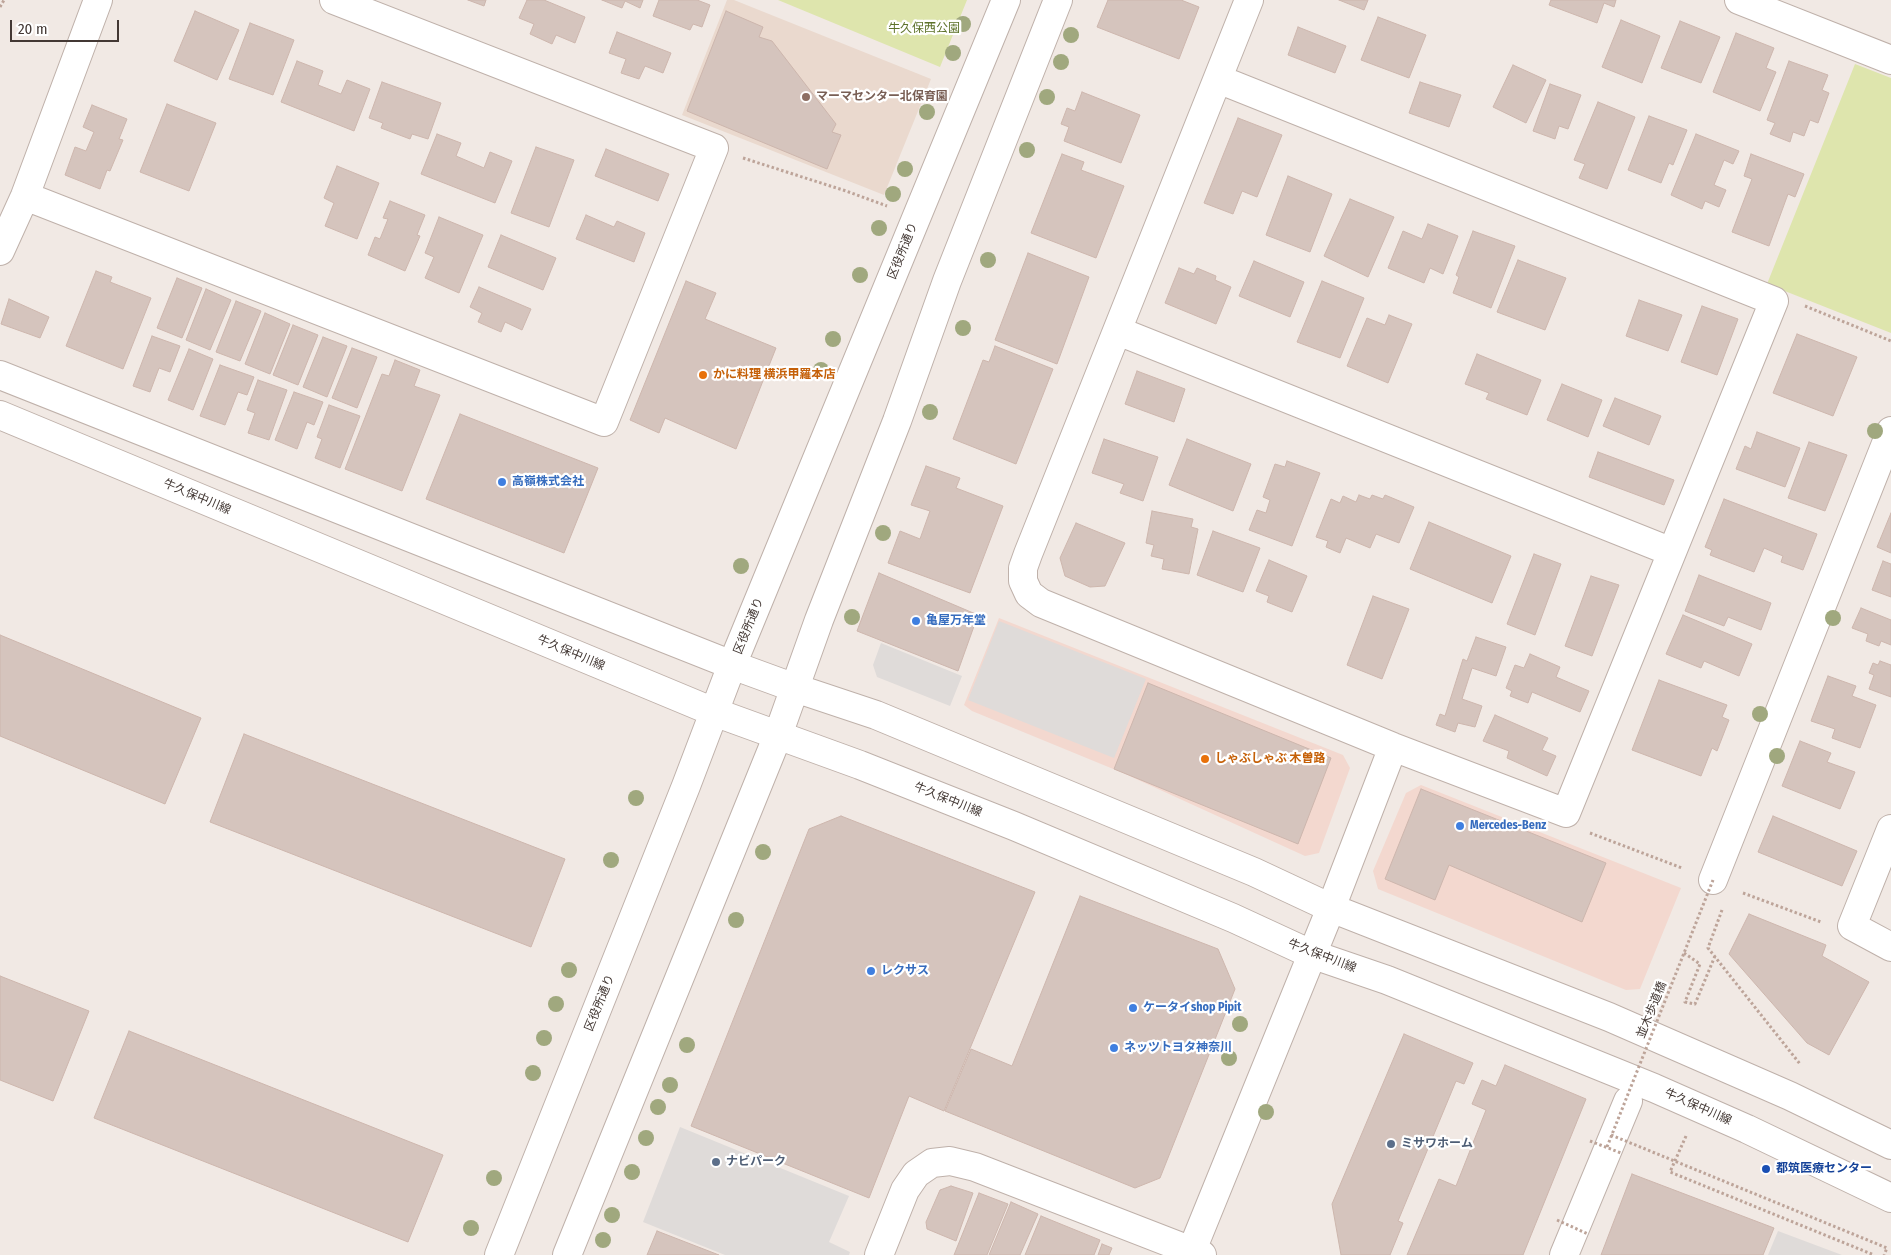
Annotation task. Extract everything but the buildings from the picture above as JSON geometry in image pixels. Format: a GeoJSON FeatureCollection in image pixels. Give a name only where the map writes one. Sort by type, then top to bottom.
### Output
{"type":"FeatureCollection","features":[{"type":"Feature","properties":{"kind":"street"},"geometry":{"type":"LineString","coordinates":[[0,251],[25,196],[98,0]]}},
{"type":"Feature","properties":{"kind":"street"},"geometry":{"type":"LineString","coordinates":[[25,196],[604,422],[714,148],[334,0]]}},
{"type":"Feature","properties":{"kind":"street","name":"区役所通り"},"geometry":{"type":"LineString","coordinates":[[499,1255],[686,786],[732,665],[1006,0]]}},
{"type":"Feature","properties":{"kind":"street"},"geometry":{"type":"LineString","coordinates":[[567,1255],[778,735],[819,620],[897,421],[947,281],[1058,0]]}},
{"type":"Feature","properties":{"kind":"street"},"geometry":{"type":"LineString","coordinates":[[1218,79],[1774,301],[1566,813],[1393,747],[1041,603],[1029,594],[1023,581],[1023,568],[1028,554],[1249,0]]}},
{"type":"Feature","properties":{"kind":"street"},"geometry":{"type":"LineString","coordinates":[[1739,0],[1891,60]]}},
{"type":"Feature","properties":{"kind":"street"},"geometry":{"type":"LineString","coordinates":[[1118,331],[1672,552]]}},
{"type":"Feature","properties":{"kind":"street"},"geometry":{"type":"LineString","coordinates":[[0,375],[732,665],[876,715],[1246,869],[1332,908],[1609,1018],[1790,1096],[1891,1145]]}},
{"type":"Feature","properties":{"kind":"street","name":"牛久保中川線"},"geometry":{"type":"LineString","coordinates":[[0,416],[714,712],[860,765],[1014,826],[1233,918],[1311,954],[1387,980],[1654,1088],[1756,1133],[1891,1198]]}},
{"type":"Feature","properties":{"kind":"street"},"geometry":{"type":"LineString","coordinates":[[1708,879],[1891,431]]}},
{"type":"Feature","properties":{"kind":"street"},"geometry":{"type":"LineString","coordinates":[[878,1255],[905,1190],[916,1174],[932,1163],[950,1161],[975,1167],[1195,1254],[1311,954],[1332,908],[1393,747]]}},
{"type":"Feature","properties":{"kind":"street"},"geometry":{"type":"LineString","coordinates":[[1891,829],[1852,926],[1891,947]]}},
{"type":"Feature","properties":{"kind":"street"},"geometry":{"type":"LineString","coordinates":[[1564,1255],[1628,1101]]}},
{"type":"Feature","properties":{"kind":"path"},"geometry":{"type":"LineString","coordinates":[[0,8],[4,0]]}},
{"type":"Feature","properties":{"kind":"path"},"geometry":{"type":"LineString","coordinates":[[714,148],[891,207]]}},
{"type":"Feature","properties":{"kind":"path"},"geometry":{"type":"LineString","coordinates":[[1774,301],[1786,298],[1891,340]]}},
{"type":"Feature","properties":{"kind":"path"},"geometry":{"type":"LineString","coordinates":[[1590,832],[1686,870]]}},
{"type":"Feature","properties":{"kind":"path","name":"並木歩道橋"},"geometry":{"type":"LineString","coordinates":[[1607,1147],[1684,953],[1708,879]]}},
{"type":"Feature","properties":{"kind":"path"},"geometry":{"type":"LineString","coordinates":[[1739,892],[1838,928],[1852,926]]}},
{"type":"Feature","properties":{"kind":"path"},"geometry":{"type":"LineString","coordinates":[[1724,906],[1708,948],[1801,1064]]}},
{"type":"Feature","properties":{"kind":"path"},"geometry":{"type":"LineString","coordinates":[[1684,953],[1700,964],[1684,1002],[1695,1004],[1715,956]]}},
{"type":"Feature","properties":{"kind":"path"},"geometry":{"type":"LineString","coordinates":[[1690,1127],[1670,1172],[1874,1255]]}},
{"type":"Feature","properties":{"kind":"path"},"geometry":{"type":"LineString","coordinates":[[1611,1136],[1887,1248],[1884,1255]]}},
{"type":"Feature","properties":{"kind":"path"},"geometry":{"type":"LineString","coordinates":[[1590,1141],[1621,1153]]}},
{"type":"Feature","properties":{"kind":"path"},"geometry":{"type":"LineString","coordinates":[[1557,1220],[1588,1234]]}},
{"type":"Feature","properties":{"kind":"shaded area","name":"マーマセンター北保育園"},"geometry":{"type":"Polygon","coordinates":[[[727,0],[734,0],[931,79],[884,195],[682,115],[727,0]]]}},
{"type":"Feature","properties":{"kind":"shaded area"},"geometry":{"type":"Polygon","coordinates":[[[999,618],[1343,755],[1350,768],[1319,853],[1305,856],[1123,773],[972,711],[964,705],[999,618]]]}},
{"type":"Feature","properties":{"kind":"shaded area"},"geometry":{"type":"Polygon","coordinates":[[[999,621],[1146,679],[1114,758],[968,700],[999,621]]]}},
{"type":"Feature","properties":{"kind":"shaded area"},"geometry":{"type":"Polygon","coordinates":[[[881,643],[962,676],[950,706],[877,677],[873,665],[881,643]]]}},
{"type":"Feature","properties":{"kind":"shaded area"},"geometry":{"type":"Polygon","coordinates":[[[1421,785],[1681,888],[1640,989],[1626,990],[1378,889],[1373,871],[1406,793],[1421,785]]]}},
{"type":"Feature","properties":{"kind":"shaded area","name":"ナビパーク"},"geometry":{"type":"Polygon","coordinates":[[[680,1127],[849,1196],[829,1242],[850,1252],[849,1255],[725,1255],[643,1222],[680,1127]]]}},
{"type":"Feature","properties":{"kind":"shaded area"},"geometry":{"type":"Polygon","coordinates":[[[1778,1231],[1842,1255],[1768,1255],[1778,1231]]]}},
{"type":"Feature","properties":{"kind":"green space","name":"牛久保西公園"},"geometry":{"type":"Polygon","coordinates":[[[778,0],[967,0],[940,67],[778,0]]]}},
{"type":"Feature","properties":{"kind":"green space"},"geometry":{"type":"Polygon","coordinates":[[[1855,64],[1891,78],[1891,333],[1767,284],[1855,64]]]}},
{"type":"Feature","properties":{"kind":"place","name":"マーマセンター北保育園"},"geometry":{"type":"Point","coordinates":[806,97]}},
{"type":"Feature","properties":{"kind":"place","name":"かに料理 横浜甲羅本店"},"geometry":{"type":"Point","coordinates":[703,375]}},
{"type":"Feature","properties":{"kind":"place","name":"高嶺株式会社"},"geometry":{"type":"Point","coordinates":[502,482]}},
{"type":"Feature","properties":{"kind":"place","name":"亀屋万年堂"},"geometry":{"type":"Point","coordinates":[916,621]}},
{"type":"Feature","properties":{"kind":"place","name":"しゃぶしゃぶ 木曽路"},"geometry":{"type":"Point","coordinates":[1205,759]}},
{"type":"Feature","properties":{"kind":"place","name":"Mercedes-Benz"},"geometry":{"type":"Point","coordinates":[1460,826]}},
{"type":"Feature","properties":{"kind":"place","name":"レクサス"},"geometry":{"type":"Point","coordinates":[871,971]}},
{"type":"Feature","properties":{"kind":"place","name":"ケータイshop Pipit"},"geometry":{"type":"Point","coordinates":[1133,1008]}},
{"type":"Feature","properties":{"kind":"place","name":"ネッツトヨタ神奈川"},"geometry":{"type":"Point","coordinates":[1114,1048]}},
{"type":"Feature","properties":{"kind":"place","name":"ミサワホーム"},"geometry":{"type":"Point","coordinates":[1391,1144]}},
{"type":"Feature","properties":{"kind":"place","name":"ナビパーク"},"geometry":{"type":"Point","coordinates":[716,1162]}},
{"type":"Feature","properties":{"kind":"place","name":"都筑医療センター"},"geometry":{"type":"Point","coordinates":[1766,1169]}}]}
